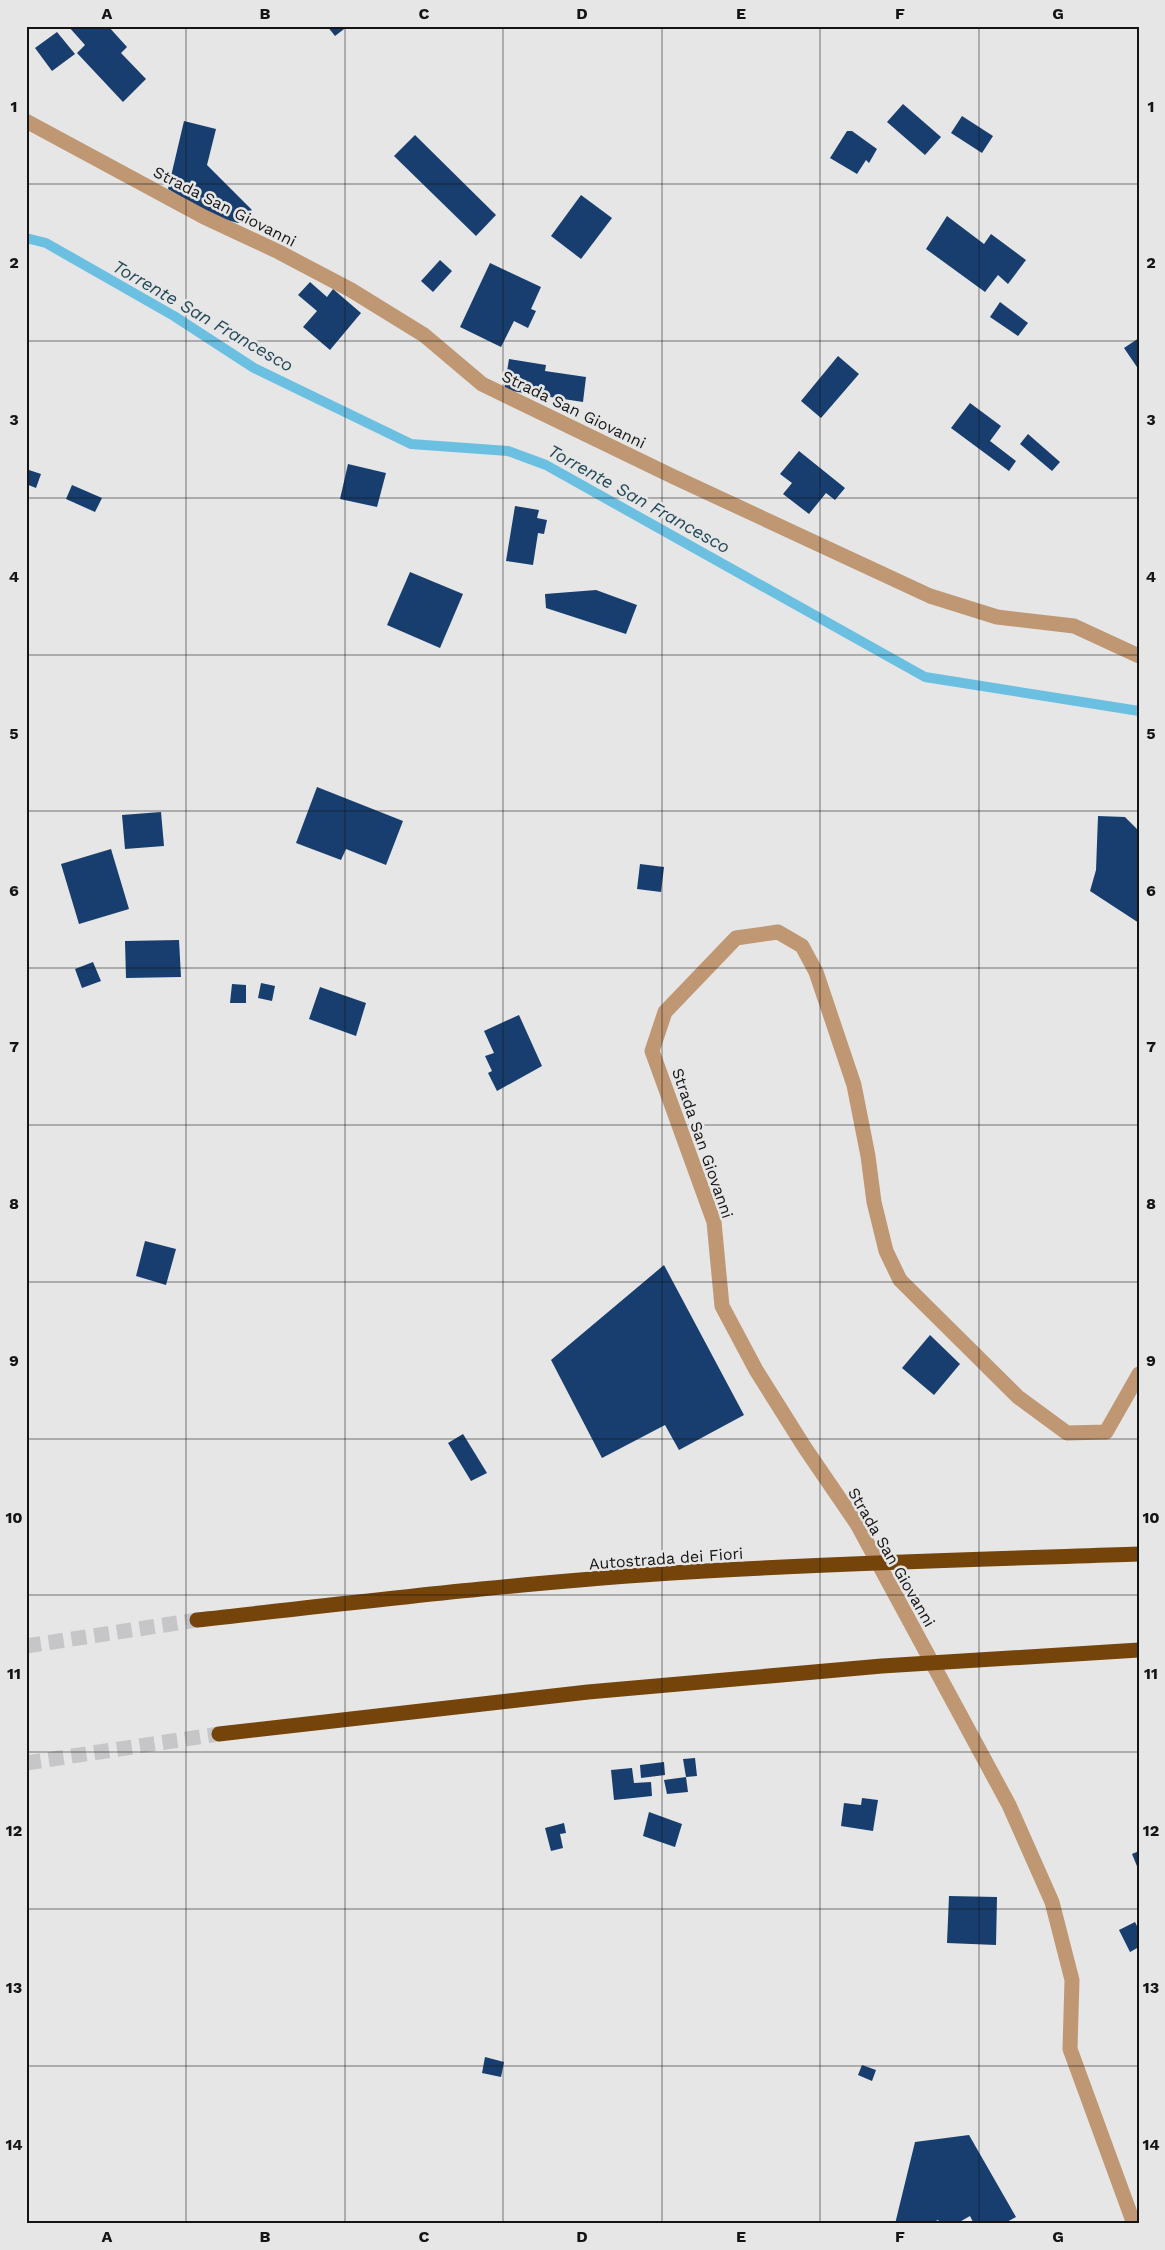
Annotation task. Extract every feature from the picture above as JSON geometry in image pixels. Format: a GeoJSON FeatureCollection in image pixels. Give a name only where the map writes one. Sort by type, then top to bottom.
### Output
{"type":"FeatureCollection","features":[{"type":"Feature","properties":{"kind":"highway","name":"Autostrada dei Fiori"},"geometry":{"type":"LineString","coordinates":[[196,1620],[448,1592],[686,1572],[908,1561],[1139,1554]]}},
{"type":"Feature","properties":{"kind":"highway"},"geometry":{"type":"LineString","coordinates":[[219,1734],[588,1692],[882,1666],[1139,1650]]}},
{"type":"Feature","properties":{"kind":"street","name":"Strada San Giovanni"},"geometry":{"type":"LineString","coordinates":[[26,121],[204,218],[279,252],[351,290],[424,335],[482,384],[930,596],[997,617],[1074,626],[1139,656]]}},
{"type":"Feature","properties":{"kind":"street","name":"Strada San Giovanni"},"geometry":{"type":"LineString","coordinates":[[1134,2224],[1070,2049],[1072,1980],[1052,1902],[1009,1805],[857,1524],[766,1386],[722,1306],[714,1222],[652,1051],[665,1012],[736,938],[778,932],[802,946],[816,972],[854,1085],[868,1156],[874,1202],[886,1251],[900,1280],[1018,1397],[1067,1433],[1106,1432],[1139,1374]]}},
{"type":"Feature","properties":{"kind":"building"},"geometry":{"type":"Polygon","coordinates":[[[68,26],[108,26],[127,47],[121,53],[146,79],[123,102],[77,53],[85,45],[68,26]]]}},
{"type":"Feature","properties":{"kind":"building"},"geometry":{"type":"Polygon","coordinates":[[[327,26],[348,26],[335,36],[327,26]]]}},
{"type":"Feature","properties":{"kind":"building"},"geometry":{"type":"Polygon","coordinates":[[[57,32],[75,54],[52,71],[35,48],[57,32]]]}},
{"type":"Feature","properties":{"kind":"building"},"geometry":{"type":"Polygon","coordinates":[[[903,104],[941,137],[925,155],[887,122],[903,104]]]}},
{"type":"Feature","properties":{"kind":"building"},"geometry":{"type":"Polygon","coordinates":[[[962,116],[993,136],[982,153],[951,133],[962,116]]]}},
{"type":"Feature","properties":{"kind":"building"},"geometry":{"type":"Polygon","coordinates":[[[184,121],[216,129],[207,165],[252,210],[238,223],[212,216],[168,189],[184,121]]]}},
{"type":"Feature","properties":{"kind":"building"},"geometry":{"type":"Polygon","coordinates":[[[847,131],[852,131],[877,149],[869,163],[866,160],[857,174],[830,158],[847,131]]]}},
{"type":"Feature","properties":{"kind":"building"},"geometry":{"type":"Polygon","coordinates":[[[415,135],[496,215],[476,236],[394,156],[415,135]]]}},
{"type":"Feature","properties":{"kind":"building"},"geometry":{"type":"Polygon","coordinates":[[[581,195],[612,218],[581,259],[551,236],[581,195]]]}},
{"type":"Feature","properties":{"kind":"building"},"geometry":{"type":"Polygon","coordinates":[[[947,216],[984,244],[991,234],[1026,260],[1008,284],[998,275],[985,292],[926,249],[947,216]]]}},
{"type":"Feature","properties":{"kind":"building"},"geometry":{"type":"Polygon","coordinates":[[[440,260],[452,271],[433,292],[421,281],[440,260]]]}},
{"type":"Feature","properties":{"kind":"building"},"geometry":{"type":"Polygon","coordinates":[[[490,263],[541,287],[531,309],[536,311],[528,328],[514,321],[501,347],[460,327],[490,263]]]}},
{"type":"Feature","properties":{"kind":"building"},"geometry":{"type":"Polygon","coordinates":[[[310,282],[327,297],[333,289],[361,313],[330,350],[303,327],[317,311],[298,295],[310,282]]]}},
{"type":"Feature","properties":{"kind":"building"},"geometry":{"type":"Polygon","coordinates":[[[1000,302],[1028,323],[1018,336],[990,317],[1000,302]]]}},
{"type":"Feature","properties":{"kind":"building"},"geometry":{"type":"Polygon","coordinates":[[[1139,338],[1139,370],[1124,348],[1139,338]]]}},
{"type":"Feature","properties":{"kind":"building"},"geometry":{"type":"Polygon","coordinates":[[[838,356],[859,374],[821,418],[801,401],[838,356]]]}},
{"type":"Feature","properties":{"kind":"building"},"geometry":{"type":"Polygon","coordinates":[[[509,359],[546,365],[545,371],[586,377],[583,402],[504,390],[509,359]]]}},
{"type":"Feature","properties":{"kind":"building"},"geometry":{"type":"Polygon","coordinates":[[[970,403],[1001,426],[990,441],[1016,461],[1009,471],[951,428],[970,403]]]}},
{"type":"Feature","properties":{"kind":"building"},"geometry":{"type":"Polygon","coordinates":[[[1028,434],[1060,462],[1052,471],[1020,444],[1028,434]]]}},
{"type":"Feature","properties":{"kind":"building"},"geometry":{"type":"Polygon","coordinates":[[[799,451],[845,488],[835,500],[826,493],[809,514],[783,494],[792,483],[780,474],[799,451]]]}},
{"type":"Feature","properties":{"kind":"building"},"geometry":{"type":"Polygon","coordinates":[[[348,464],[386,473],[377,507],[340,499],[348,464]]]}},
{"type":"Feature","properties":{"kind":"building"},"geometry":{"type":"Polygon","coordinates":[[[26,469],[41,474],[36,488],[26,484],[26,469]]]}},
{"type":"Feature","properties":{"kind":"building"},"geometry":{"type":"Polygon","coordinates":[[[72,485],[102,498],[95,512],[66,499],[72,485]]]}},
{"type":"Feature","properties":{"kind":"building"},"geometry":{"type":"Polygon","coordinates":[[[515,506],[539,510],[537,518],[547,520],[544,534],[538,533],[533,565],[506,561],[515,506]]]}},
{"type":"Feature","properties":{"kind":"building"},"geometry":{"type":"Polygon","coordinates":[[[410,572],[463,594],[440,648],[387,625],[410,572]]]}},
{"type":"Feature","properties":{"kind":"building"},"geometry":{"type":"Polygon","coordinates":[[[596,590],[637,605],[626,634],[546,608],[545,594],[596,590]]]}},
{"type":"Feature","properties":{"kind":"building"},"geometry":{"type":"Polygon","coordinates":[[[317,787],[403,821],[386,865],[346,849],[341,860],[296,843],[317,787]]]}},
{"type":"Feature","properties":{"kind":"building"},"geometry":{"type":"Polygon","coordinates":[[[161,812],[164,846],[125,849],[122,815],[161,812]]]}},
{"type":"Feature","properties":{"kind":"building"},"geometry":{"type":"Polygon","coordinates":[[[1098,816],[1125,817],[1139,831],[1139,923],[1090,891],[1096,870],[1098,816]]]}},
{"type":"Feature","properties":{"kind":"building"},"geometry":{"type":"Polygon","coordinates":[[[111,849],[129,909],[79,924],[61,864],[111,849]]]}},
{"type":"Feature","properties":{"kind":"building"},"geometry":{"type":"Polygon","coordinates":[[[640,864],[664,867],[661,892],[637,889],[640,864]]]}},
{"type":"Feature","properties":{"kind":"building"},"geometry":{"type":"Polygon","coordinates":[[[179,940],[181,977],[126,978],[125,941],[179,940]]]}},
{"type":"Feature","properties":{"kind":"building"},"geometry":{"type":"Polygon","coordinates":[[[93,962],[101,981],[82,988],[75,969],[93,962]]]}},
{"type":"Feature","properties":{"kind":"building"},"geometry":{"type":"Polygon","coordinates":[[[261,983],[275,986],[272,1001],[258,998],[261,983]]]}},
{"type":"Feature","properties":{"kind":"building"},"geometry":{"type":"Polygon","coordinates":[[[232,984],[246,985],[246,1003],[230,1003],[232,984]]]}},
{"type":"Feature","properties":{"kind":"building"},"geometry":{"type":"Polygon","coordinates":[[[320,987],[366,1003],[356,1036],[309,1019],[320,987]]]}},
{"type":"Feature","properties":{"kind":"building"},"geometry":{"type":"Polygon","coordinates":[[[519,1015],[542,1066],[497,1091],[488,1073],[492,1071],[485,1056],[494,1053],[484,1031],[519,1015]]]}},
{"type":"Feature","properties":{"kind":"building"},"geometry":{"type":"Polygon","coordinates":[[[145,1241],[176,1249],[166,1285],[136,1276],[145,1241]]]}},
{"type":"Feature","properties":{"kind":"building"},"geometry":{"type":"Polygon","coordinates":[[[664,1265],[744,1415],[679,1450],[665,1425],[602,1458],[551,1360],[664,1265]]]}},
{"type":"Feature","properties":{"kind":"building"},"geometry":{"type":"Polygon","coordinates":[[[930,1335],[960,1364],[934,1395],[902,1368],[930,1335]]]}},
{"type":"Feature","properties":{"kind":"building"},"geometry":{"type":"Polygon","coordinates":[[[463,1434],[487,1473],[471,1481],[448,1443],[463,1434]]]}},
{"type":"Feature","properties":{"kind":"building"},"geometry":{"type":"Polygon","coordinates":[[[695,1758],[697,1776],[686,1777],[683,1759],[695,1758]]]}},
{"type":"Feature","properties":{"kind":"building"},"geometry":{"type":"Polygon","coordinates":[[[664,1762],[665,1775],[641,1778],[640,1765],[664,1762]]]}},
{"type":"Feature","properties":{"kind":"building"},"geometry":{"type":"Polygon","coordinates":[[[632,1768],[634,1783],[651,1782],[652,1796],[614,1800],[611,1770],[632,1768]]]}},
{"type":"Feature","properties":{"kind":"building"},"geometry":{"type":"Polygon","coordinates":[[[686,1777],[688,1792],[667,1794],[664,1780],[686,1777]]]}},
{"type":"Feature","properties":{"kind":"building"},"geometry":{"type":"Polygon","coordinates":[[[862,1798],[878,1800],[873,1831],[841,1826],[844,1803],[861,1805],[862,1798]]]}},
{"type":"Feature","properties":{"kind":"building"},"geometry":{"type":"Polygon","coordinates":[[[649,1812],[682,1824],[675,1847],[643,1836],[649,1812]]]}},
{"type":"Feature","properties":{"kind":"building"},"geometry":{"type":"Polygon","coordinates":[[[564,1823],[566,1833],[560,1834],[563,1848],[551,1851],[545,1828],[564,1823]]]}},
{"type":"Feature","properties":{"kind":"building"},"geometry":{"type":"Polygon","coordinates":[[[1139,1851],[1139,1871],[1132,1854],[1139,1851]]]}},
{"type":"Feature","properties":{"kind":"building"},"geometry":{"type":"Polygon","coordinates":[[[949,1896],[997,1897],[996,1945],[947,1943],[949,1896]]]}},
{"type":"Feature","properties":{"kind":"building"},"geometry":{"type":"Polygon","coordinates":[[[1135,1922],[1139,1930],[1139,1947],[1130,1952],[1119,1930],[1135,1922]]]}},
{"type":"Feature","properties":{"kind":"building"},"geometry":{"type":"Polygon","coordinates":[[[485,2057],[504,2062],[501,2077],[482,2073],[485,2057]]]}},
{"type":"Feature","properties":{"kind":"building"},"geometry":{"type":"Polygon","coordinates":[[[862,2065],[876,2070],[872,2081],[858,2075],[862,2065]]]}},
{"type":"Feature","properties":{"kind":"building"},"geometry":{"type":"Polygon","coordinates":[[[969,2135],[1016,2217],[1003,2224],[974,2224],[970,2216],[956,2224],[947,2224],[937,2220],[935,2224],[895,2224],[915,2142],[969,2135]]]}},
{"type":"Feature","properties":{"kind":"waterway","name":"Torrente San Francesco"},"geometry":{"type":"LineString","coordinates":[[26,238],[46,243],[174,316],[254,368],[411,444],[508,451],[546,465],[925,677],[1139,711]]}},
{"type":"Feature","properties":{"kind":"tunnel"},"geometry":{"type":"LineString","coordinates":[[26,1646],[197,1620]]}},
{"type":"Feature","properties":{"kind":"tunnel"},"geometry":{"type":"LineString","coordinates":[[26,1763],[219,1734]]}}]}
